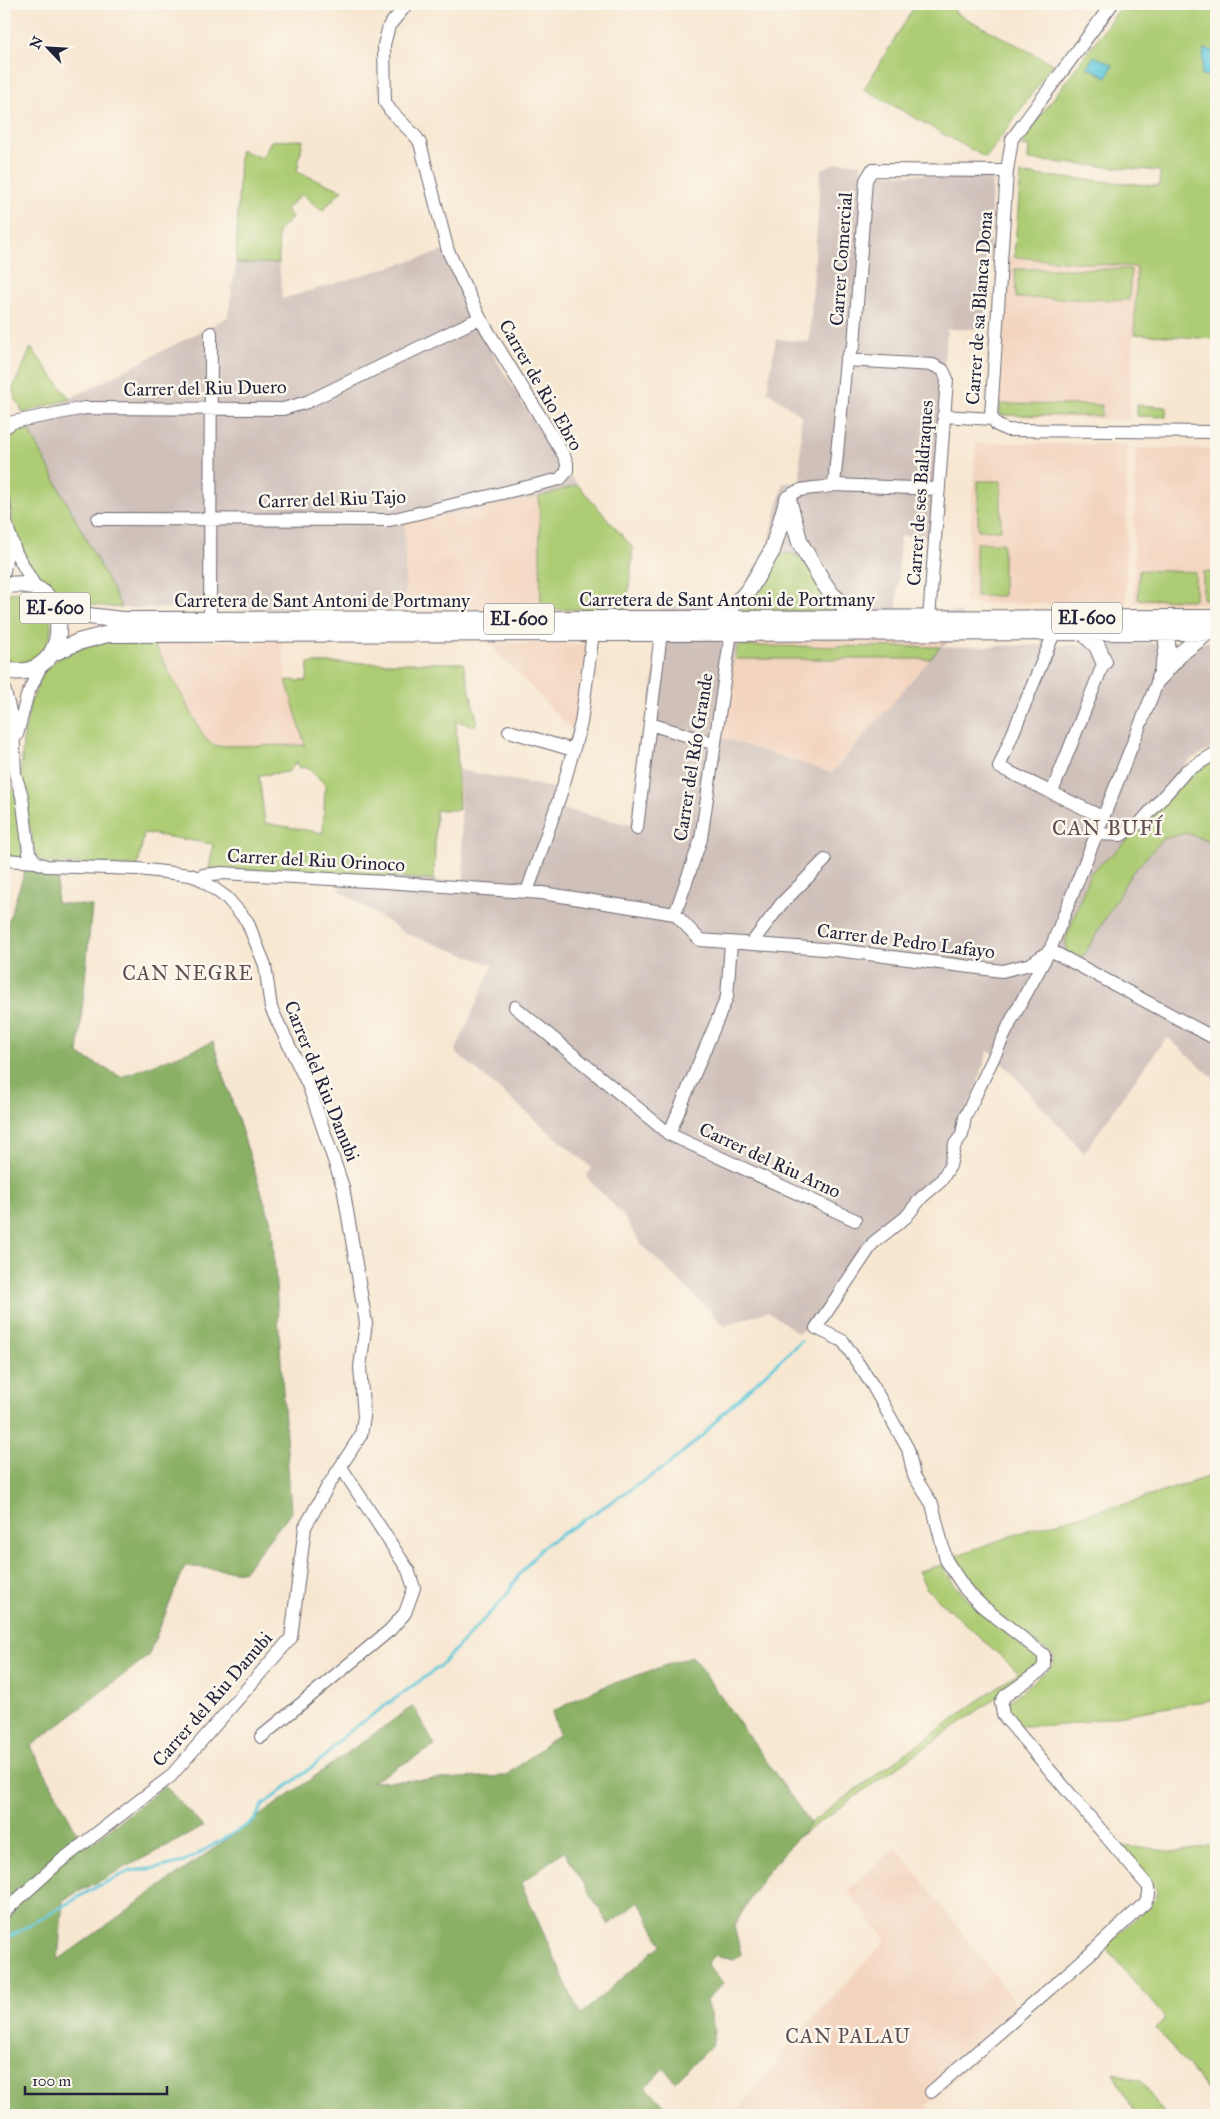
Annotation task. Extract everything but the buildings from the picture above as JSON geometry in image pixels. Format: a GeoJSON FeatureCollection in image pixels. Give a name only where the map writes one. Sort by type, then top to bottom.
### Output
{"type":"FeatureCollection","features":[{"type":"Feature","properties":{"kind":"main road"},"geometry":{"type":"LineString","coordinates":[[709,620],[743,597],[772,552],[788,499]]}},
{"type":"Feature","properties":{"kind":"main road"},"geometry":{"type":"LineString","coordinates":[[788,499],[800,543],[832,595],[843,604],[872,618]]}},
{"type":"Feature","properties":{"kind":"main road"},"geometry":{"type":"LineString","coordinates":[[772,552],[792,548],[809,558]]}},
{"type":"Feature","properties":{"kind":"main road","name":"EI-600"},"geometry":{"type":"LineString","coordinates":[[4,586],[24,585],[37,590],[50,601],[57,613],[60,627],[57,641],[46,658],[28,670],[13,672],[4,670]]}},
{"type":"Feature","properties":{"kind":"main road","name":"Carretera de Sant Antoni de Portmany"},"geometry":{"type":"LineString","coordinates":[[50,601],[89,616],[110,619],[709,620],[1216,618]]}},
{"type":"Feature","properties":{"kind":"main road"},"geometry":{"type":"LineString","coordinates":[[1159,678],[1168,653],[1165,632]]}},
{"type":"Feature","properties":{"kind":"main road"},"geometry":{"type":"LineString","coordinates":[[1159,678],[1181,653],[1212,632]]}},
{"type":"Feature","properties":{"kind":"main road","name":"EI-600"},"geometry":{"type":"LineString","coordinates":[[1054,633],[1212,632]]}},
{"type":"Feature","properties":{"kind":"main road","name":"Carretera de Sant Antoni de Portmany"},"geometry":{"type":"LineString","coordinates":[[46,658],[78,642],[108,634],[1054,633]]}},
{"type":"Feature","properties":{"kind":"main road"},"geometry":{"type":"LineString","coordinates":[[1084,633],[1097,646],[1104,662]]}},
{"type":"Feature","properties":{"kind":"main road"},"geometry":{"type":"LineString","coordinates":[[1104,662],[1118,633]]}},
{"type":"Feature","properties":{"kind":"street","name":"Carrer de Rio Ebro"},"geometry":{"type":"LineString","coordinates":[[407,4],[389,26],[384,45],[385,102],[420,143],[448,251],[480,318],[563,454],[567,463],[567,471]]}},
{"type":"Feature","properties":{"kind":"street","name":"Carrer de sa Blanca Dona"},"geometry":{"type":"LineString","coordinates":[[1112,4],[1012,139],[1007,171],[992,419],[997,425],[1007,430],[1216,432]]}},
{"type":"Feature","properties":{"kind":"street","name":"Carrer Comercial"},"geometry":{"type":"LineString","coordinates":[[834,485],[846,360],[854,345],[866,180],[872,170],[1007,171]]}},
{"type":"Feature","properties":{"kind":"street","name":"Carrer del Riu Duero"},"geometry":{"type":"LineString","coordinates":[[4,428],[13,422],[85,408],[284,409],[307,402],[480,318]]}},
{"type":"Feature","properties":{"kind":"street"},"geometry":{"type":"LineString","coordinates":[[210,333],[210,620]]}},
{"type":"Feature","properties":{"kind":"street","name":"Carrer de ses Baldraques"},"geometry":{"type":"LineString","coordinates":[[846,360],[933,365],[943,370],[947,379],[929,618]]}},
{"type":"Feature","properties":{"kind":"street"},"geometry":{"type":"LineString","coordinates":[[943,416],[992,419]]}},
{"type":"Feature","properties":{"kind":"street","name":"Carrer del Riu Tajo"},"geometry":{"type":"LineString","coordinates":[[98,519],[390,520],[560,479],[567,471]]}},
{"type":"Feature","properties":{"kind":"street"},"geometry":{"type":"LineString","coordinates":[[788,499],[791,494],[797,491],[821,489],[834,485],[939,489]]}},
{"type":"Feature","properties":{"kind":"street"},"geometry":{"type":"LineString","coordinates":[[4,502],[7,527],[4,571]]}},
{"type":"Feature","properties":{"kind":"street"},"geometry":{"type":"LineString","coordinates":[[7,527],[16,553],[37,590]]}},
{"type":"Feature","properties":{"kind":"street"},"geometry":{"type":"LineString","coordinates":[[527,892],[562,790],[581,722],[593,633]]}},
{"type":"Feature","properties":{"kind":"street"},"geometry":{"type":"LineString","coordinates":[[637,828],[661,633]]}},
{"type":"Feature","properties":{"kind":"street","name":"Carrer del Río Grande"},"geometry":{"type":"LineString","coordinates":[[676,914],[701,839],[731,633]]}},
{"type":"Feature","properties":{"kind":"street"},"geometry":{"type":"LineString","coordinates":[[1054,633],[999,768],[1102,817]]}},
{"type":"Feature","properties":{"kind":"street"},"geometry":{"type":"LineString","coordinates":[[15,750],[27,696],[46,658]]}},
{"type":"Feature","properties":{"kind":"street"},"geometry":{"type":"LineString","coordinates":[[1052,792],[1104,662]]}},
{"type":"Feature","properties":{"kind":"street"},"geometry":{"type":"LineString","coordinates":[[931,2092],[1091,1953],[1145,1903],[1149,1894],[1149,1887],[1003,1715],[1000,1703],[1005,1696],[1040,1671],[1044,1666],[1044,1655],[982,1606],[966,1590],[946,1560],[932,1504],[914,1476],[908,1449],[873,1386],[844,1341],[816,1328],[873,1243],[906,1217],[922,1197],[941,1181],[950,1166],[955,1144],[962,1135],[965,1117],[1013,1017],[1050,950],[1159,678]]}},
{"type":"Feature","properties":{"kind":"street"},"geometry":{"type":"LineString","coordinates":[[4,688],[13,723],[15,774],[26,814],[29,853],[36,862]]}},
{"type":"Feature","properties":{"kind":"street"},"geometry":{"type":"LineString","coordinates":[[650,724],[715,744]]}},
{"type":"Feature","properties":{"kind":"street"},"geometry":{"type":"LineString","coordinates":[[509,731],[573,750]]}},
{"type":"Feature","properties":{"kind":"street"},"geometry":{"type":"LineString","coordinates":[[1096,834],[1122,835],[1141,822],[1186,772],[1216,753]]}},
{"type":"Feature","properties":{"kind":"street","name":"Carrer del Riu Orinoco"},"geometry":{"type":"LineString","coordinates":[[4,860],[36,862],[46,866],[181,872],[199,878],[202,875],[231,874],[527,892],[676,914]]}},
{"type":"Feature","properties":{"kind":"street"},"geometry":{"type":"LineString","coordinates":[[751,944],[782,903],[825,860]]}},
{"type":"Feature","properties":{"kind":"street","name":"Carrer del Riu Danubi"},"geometry":{"type":"LineString","coordinates":[[4,1912],[58,1863],[170,1777],[291,1638],[305,1527],[361,1435],[364,1417],[360,1367],[366,1322],[343,1187],[309,1087],[271,1008],[266,965],[248,921],[227,898],[199,878]]}},
{"type":"Feature","properties":{"kind":"street","name":"Carrer de Pedro Lafayo"},"geometry":{"type":"LineString","coordinates":[[676,914],[700,940],[837,950],[1002,971],[1031,964],[1050,950]]}},
{"type":"Feature","properties":{"kind":"street","name":"Carrer del Riu Arno"},"geometry":{"type":"LineString","coordinates":[[669,1134],[727,998],[731,943]]}},
{"type":"Feature","properties":{"kind":"street"},"geometry":{"type":"LineString","coordinates":[[1050,950],[1216,1038]]}},
{"type":"Feature","properties":{"kind":"street","name":"Carrer del Riu Arno"},"geometry":{"type":"LineString","coordinates":[[515,1007],[669,1134],[855,1220]]}},
{"type":"Feature","properties":{"kind":"street"},"geometry":{"type":"LineString","coordinates":[[261,1737],[390,1630],[405,1613],[414,1588],[408,1570],[341,1467]]}},
{"type":"Feature","properties":{"kind":"shaded area"},"geometry":{"type":"Polygon","coordinates":[[[840,162],[861,164],[861,173],[992,177],[987,329],[947,329],[929,537],[900,536],[897,609],[962,613],[962,634],[941,647],[1216,642],[1216,747],[1191,759],[1131,824],[1140,830],[1090,873],[1066,939],[1066,950],[1084,955],[1131,874],[1163,839],[1186,833],[1216,844],[1216,1080],[1167,1037],[1084,1153],[995,1055],[988,1051],[975,1091],[954,1135],[943,1170],[923,1191],[873,1234],[810,1326],[798,1333],[768,1311],[725,1326],[642,1245],[621,1213],[586,1177],[591,1167],[455,1052],[493,965],[405,933],[340,891],[342,873],[464,883],[459,770],[559,789],[562,809],[631,825],[658,648],[659,605],[707,607],[732,598],[746,583],[768,545],[783,483],[800,483],[801,415],[767,391],[776,339],[809,342],[821,169],[840,162]],[[737,639],[722,738],[832,773],[940,647],[943,639],[737,639]]]}},
{"type":"Feature","properties":{"kind":"shaded area"},"geometry":{"type":"Polygon","coordinates":[[[444,251],[495,358],[561,466],[578,485],[539,497],[405,523],[405,609],[122,608],[25,422],[228,317],[236,263],[279,263],[282,299],[444,251]]]}},
{"type":"Feature","properties":{"kind":"shaded area"},"geometry":{"type":"Polygon","coordinates":[[[1009,257],[1137,267],[1129,420],[998,416],[1009,257]]]}},
{"type":"Feature","properties":{"kind":"shaded area"},"geometry":{"type":"Polygon","coordinates":[[[976,443],[1127,444],[1126,604],[965,603],[976,443]]]}},
{"type":"Feature","properties":{"kind":"shaded area"},"geometry":{"type":"Polygon","coordinates":[[[1135,448],[1216,449],[1216,604],[1134,603],[1135,448]]]}},
{"type":"Feature","properties":{"kind":"shaded area"},"geometry":{"type":"Polygon","coordinates":[[[539,497],[541,610],[405,609],[404,523],[539,497]]]}},
{"type":"Feature","properties":{"kind":"shaded area"},"geometry":{"type":"Polygon","coordinates":[[[736,639],[944,639],[930,659],[832,773],[722,738],[736,639]]]}},
{"type":"Feature","properties":{"kind":"shaded area"},"geometry":{"type":"Polygon","coordinates":[[[152,640],[282,641],[286,680],[306,745],[216,746],[206,740],[152,640]]]}},
{"type":"Feature","properties":{"kind":"shaded area"},"geometry":{"type":"Polygon","coordinates":[[[488,643],[588,644],[574,732],[488,643]]]}},
{"type":"Feature","properties":{"kind":"shaded area"},"geometry":{"type":"Polygon","coordinates":[[[896,1847],[1020,2008],[1015,2027],[927,2105],[935,2115],[734,2115],[789,2044],[886,1940],[847,1890],[896,1847]]]}},
{"type":"Feature","properties":{"kind":"green space"},"geometry":{"type":"Polygon","coordinates":[[[916,4],[958,4],[954,12],[1053,64],[986,158],[864,89],[916,4]]]}},
{"type":"Feature","properties":{"kind":"green space"},"geometry":{"type":"Polygon","coordinates":[[[1123,4],[1216,4],[1216,339],[1134,334],[1137,267],[1014,257],[1021,174],[1159,186],[1160,171],[1028,160],[1029,146],[1023,147],[1024,138],[1123,4]]]}},
{"type":"Feature","properties":{"kind":"green space"},"geometry":{"type":"Polygon","coordinates":[[[303,140],[297,172],[342,190],[322,211],[302,194],[286,209],[292,218],[278,231],[279,263],[236,263],[240,150],[262,158],[271,141],[303,140]]]}},
{"type":"Feature","properties":{"kind":"green space"},"geometry":{"type":"Polygon","coordinates":[[[1015,269],[1131,269],[1129,300],[1016,298],[1015,269]]]}},
{"type":"Feature","properties":{"kind":"green space"},"geometry":{"type":"Polygon","coordinates":[[[31,348],[70,399],[23,413],[12,390],[31,348]]]}},
{"type":"Feature","properties":{"kind":"green space"},"geometry":{"type":"Polygon","coordinates":[[[1000,404],[1102,405],[1101,416],[1000,415],[1000,404]]]}},
{"type":"Feature","properties":{"kind":"green space"},"geometry":{"type":"Polygon","coordinates":[[[1137,405],[1167,407],[1166,417],[1137,416],[1137,405]]]}},
{"type":"Feature","properties":{"kind":"green space"},"geometry":{"type":"Polygon","coordinates":[[[25,422],[122,608],[88,604],[56,591],[40,578],[18,542],[12,521],[5,476],[4,434],[14,426],[25,422]]]}},
{"type":"Feature","properties":{"kind":"green space"},"geometry":{"type":"Polygon","coordinates":[[[978,481],[1001,481],[1001,530],[978,530],[978,481]]]}},
{"type":"Feature","properties":{"kind":"green space"},"geometry":{"type":"Polygon","coordinates":[[[578,485],[633,548],[627,608],[541,610],[539,497],[578,485]]]}},
{"type":"Feature","properties":{"kind":"green space"},"geometry":{"type":"Polygon","coordinates":[[[976,543],[1003,543],[1003,596],[976,596],[976,543]]]}},
{"type":"Feature","properties":{"kind":"green space"},"geometry":{"type":"Polygon","coordinates":[[[791,553],[801,558],[846,611],[731,612],[766,567],[780,555],[791,553]]]}},
{"type":"Feature","properties":{"kind":"green space"},"geometry":{"type":"Polygon","coordinates":[[[1139,570],[1195,572],[1195,600],[1138,599],[1139,570]]]}},
{"type":"Feature","properties":{"kind":"green space"},"geometry":{"type":"Polygon","coordinates":[[[1203,572],[1216,572],[1216,599],[1203,599],[1203,572]]]}},
{"type":"Feature","properties":{"kind":"green space"},"geometry":{"type":"Polygon","coordinates":[[[18,592],[36,599],[47,611],[51,624],[49,638],[43,651],[33,660],[19,664],[4,662],[4,594],[18,592]]]}},
{"type":"Feature","properties":{"kind":"green space"},"geometry":{"type":"Polygon","coordinates":[[[152,640],[206,740],[216,746],[305,745],[286,680],[307,681],[308,663],[463,663],[477,720],[475,726],[456,721],[459,810],[436,810],[434,880],[322,872],[209,869],[213,844],[144,833],[138,866],[46,863],[38,858],[34,849],[21,776],[23,742],[30,704],[44,672],[61,656],[101,641],[152,640]],[[297,762],[288,772],[259,775],[265,823],[323,833],[325,784],[307,767],[300,768],[297,762]]]}},
{"type":"Feature","properties":{"kind":"green space"},"geometry":{"type":"Polygon","coordinates":[[[737,646],[940,647],[930,659],[736,659],[737,646]]]}},
{"type":"Feature","properties":{"kind":"green space"},"geometry":{"type":"Polygon","coordinates":[[[4,739],[6,779],[16,794],[23,858],[4,857],[4,739]]]}},
{"type":"Feature","properties":{"kind":"green space"},"geometry":{"type":"Polygon","coordinates":[[[1216,760],[1216,844],[1186,833],[1163,839],[1131,874],[1084,955],[1078,957],[1066,951],[1066,939],[1090,873],[1140,830],[1193,772],[1216,760]]]}},
{"type":"Feature","properties":{"kind":"green space"},"geometry":{"type":"Polygon","coordinates":[[[26,868],[58,876],[56,903],[92,906],[78,1054],[121,1077],[213,1042],[272,1225],[291,1512],[243,1572],[185,1566],[148,1656],[31,1746],[85,1848],[165,1786],[203,1827],[63,1900],[58,1960],[413,1706],[435,1746],[371,1782],[506,1776],[559,1734],[552,1712],[592,1691],[692,1656],[810,1823],[763,1877],[734,1926],[741,1954],[734,1959],[714,1955],[707,1964],[723,1983],[706,2001],[715,2032],[712,2045],[675,2082],[664,2068],[645,2087],[669,2109],[664,2112],[660,2114],[652,2113],[636,2105],[630,2110],[632,2115],[4,2115],[4,934],[26,868]],[[564,1851],[521,1883],[580,2015],[662,1944],[639,1901],[609,1925],[564,1851]]]}},
{"type":"Feature","properties":{"kind":"green space"},"geometry":{"type":"Polygon","coordinates":[[[1216,1474],[1216,1699],[1065,1725],[1021,1726],[1008,1709],[1010,1701],[1052,1666],[1055,1657],[985,1605],[949,1558],[1028,1530],[1132,1502],[1216,1474]]]}},
{"type":"Feature","properties":{"kind":"green space"},"geometry":{"type":"Polygon","coordinates":[[[942,1565],[973,1605],[999,1628],[1040,1659],[1038,1667],[798,1837],[810,1823],[1018,1672],[926,1588],[918,1571],[942,1565]]]}},
{"type":"Feature","properties":{"kind":"green space"},"geometry":{"type":"Polygon","coordinates":[[[1216,1844],[1216,2100],[1156,2028],[1166,2019],[1105,1947],[1155,1900],[1157,1891],[1122,1846],[1179,1852],[1216,1844]]]}},
{"type":"Feature","properties":{"kind":"green space"},"geometry":{"type":"Polygon","coordinates":[[[1114,2073],[1141,2081],[1164,2115],[1136,2115],[1114,2073]]]}},
{"type":"Feature","properties":{"kind":"water"},"geometry":{"type":"Polygon","coordinates":[[[1204,49],[1216,51],[1216,77],[1201,75],[1204,49]]]}},
{"type":"Feature","properties":{"kind":"water"},"geometry":{"type":"Polygon","coordinates":[[[1094,56],[1113,65],[1107,77],[1087,67],[1094,56]]]}},
{"type":"Feature","properties":{"kind":"waterway"},"geometry":{"type":"LineString","coordinates":[[4,1940],[98,1886],[130,1871],[184,1862],[254,1821],[262,1806],[323,1758],[346,1734],[439,1667],[505,1597],[519,1575],[542,1547],[668,1465],[701,1437],[724,1412],[801,1341]]}},
{"type":"Feature","properties":{"kind":"district","name":"CAN BUFÍ"},"geometry":{"type":"Point","coordinates":[1108,828]}},
{"type":"Feature","properties":{"kind":"district","name":"CAN NEGRE"},"geometry":{"type":"Point","coordinates":[188,973]}},
{"type":"Feature","properties":{"kind":"district","name":"CAN PALAU"},"geometry":{"type":"Point","coordinates":[848,2036]}}]}
